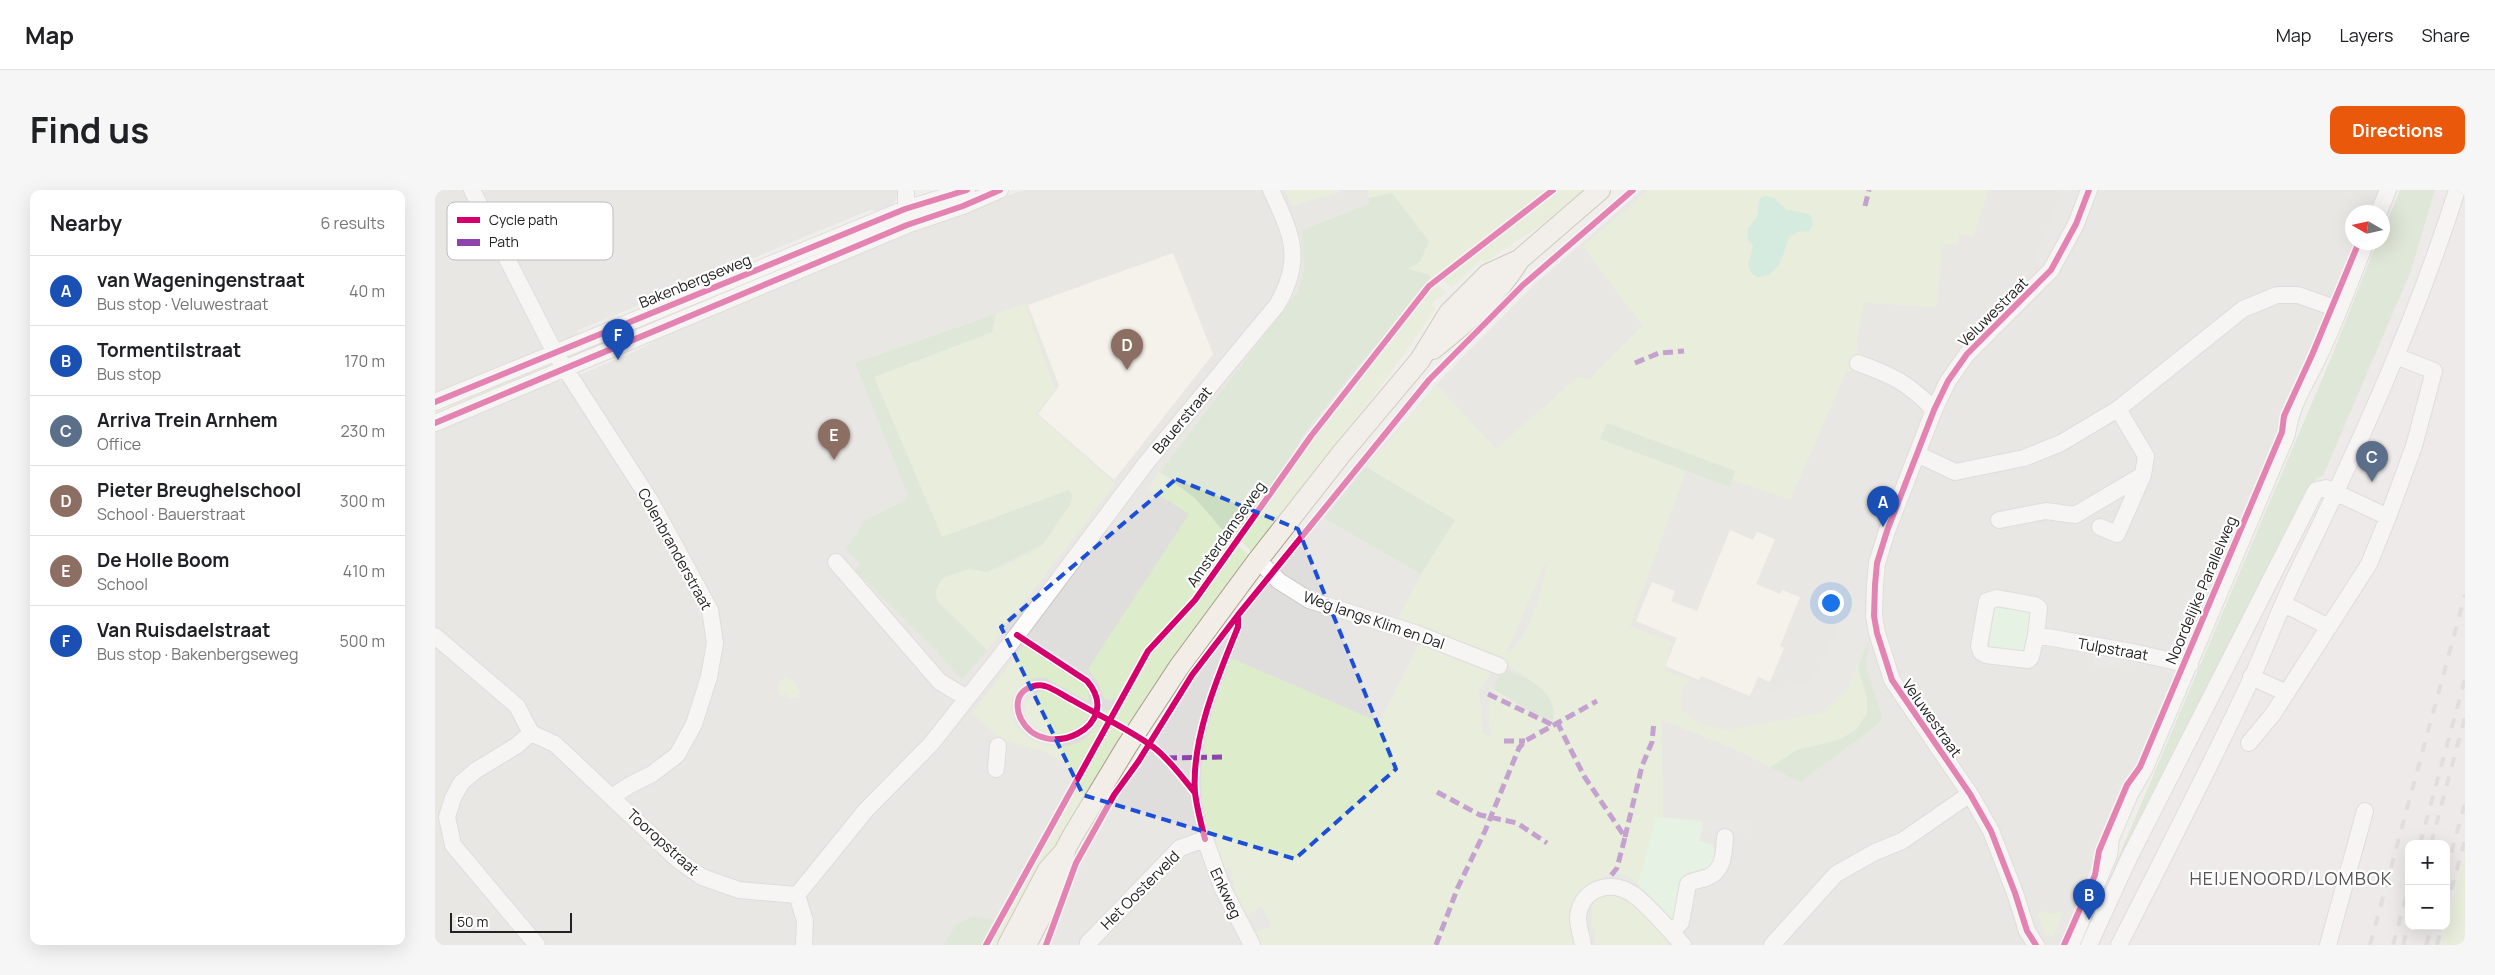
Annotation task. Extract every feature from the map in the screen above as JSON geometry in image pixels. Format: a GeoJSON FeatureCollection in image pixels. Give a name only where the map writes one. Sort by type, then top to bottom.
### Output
{"type":"FeatureCollection","features":[{"type":"Feature","properties":{"kind":"main road"},"geometry":{"type":"LineString","coordinates":[[1008,945],[1048,870],[1067,848],[1132,738],[1179,667],[1257,560],[1341,453],[1419,360],[1449,314],[1488,274],[1519,260],[1600,190]]}},
{"type":"Feature","properties":{"kind":"main road"},"geometry":{"type":"LineString","coordinates":[[1026,945],[1057,886],[1067,848]]}},
{"type":"Feature","properties":{"kind":"street"},"geometry":{"type":"LineString","coordinates":[[472,190],[478,202]]}},
{"type":"Feature","properties":{"kind":"street"},"geometry":{"type":"LineString","coordinates":[[906,190],[906,217]]}},
{"type":"Feature","properties":{"kind":"street","name":"Bakenbergseweg"},"geometry":{"type":"LineString","coordinates":[[435,423],[567,370],[967,190]]}},
{"type":"Feature","properties":{"kind":"street","name":"Bakenbergseweg"},"geometry":{"type":"LineString","coordinates":[[435,402],[555,353],[906,217],[963,206],[1000,190]]}},
{"type":"Feature","properties":{"kind":"street","name":"Bauerstraat"},"geometry":{"type":"LineString","coordinates":[[967,698],[1017,635],[1147,462],[1277,305],[1285,292],[1293,267],[1293,247],[1285,220],[1271,190]]}},
{"type":"Feature","properties":{"kind":"street","name":"Veluwestraat"},"geometry":{"type":"LineString","coordinates":[[2036,945],[2027,932],[2015,892],[1994,838],[1970,794],[1892,680],[1874,616],[1877,563],[1934,410],[1948,381],[1967,354],[2051,270],[2076,224],[2089,190]]}},
{"type":"Feature","properties":{"kind":"street"},"geometry":{"type":"LineString","coordinates":[[2382,205],[2389,190]]}},
{"type":"Feature","properties":{"kind":"street"},"geometry":{"type":"LineString","coordinates":[[2119,945],[2191,802],[2338,492],[2397,356],[2435,258],[2457,190]]}},
{"type":"Feature","properties":{"kind":"street","name":"Noordelijke Parallelweg"},"geometry":{"type":"LineString","coordinates":[[2071,945],[2109,855],[2111,838],[2130,794],[2144,770],[2190,665],[2287,434],[2290,417],[2300,390],[2317,361],[2363,250]]}},
{"type":"Feature","properties":{"kind":"street"},"geometry":{"type":"LineString","coordinates":[[508,260],[555,353],[567,370]]}},
{"type":"Feature","properties":{"kind":"street"},"geometry":{"type":"LineString","coordinates":[[1917,454],[1955,472],[1976,470],[2024,458],[2061,443],[2118,409],[2243,309],[2277,295],[2298,295],[2332,307],[2339,307]]}},
{"type":"Feature","properties":{"kind":"street"},"geometry":{"type":"LineString","coordinates":[[2249,744],[2287,693],[2369,564],[2388,517],[2414,446],[2433,371],[2397,356]]}},
{"type":"Feature","properties":{"kind":"street"},"geometry":{"type":"LineString","coordinates":[[1858,362],[1882,371],[1914,389],[1934,410]]}},
{"type":"Feature","properties":{"kind":"street","name":"Colenbranderstraat"},"geometry":{"type":"LineString","coordinates":[[567,370],[650,500],[710,610],[715,644],[709,677],[693,724],[677,755],[652,774],[613,796]]}},
{"type":"Feature","properties":{"kind":"street"},"geometry":{"type":"LineString","coordinates":[[2099,528],[2117,534],[2143,475],[2146,456],[2118,409]]}},
{"type":"Feature","properties":{"kind":"street"},"geometry":{"type":"LineString","coordinates":[[1999,520],[2046,511],[2075,515],[2143,475]]}},
{"type":"Feature","properties":{"kind":"street"},"geometry":{"type":"LineString","coordinates":[[2089,945],[2129,858],[2316,490],[2326,488],[2338,492],[2388,517]]}},
{"type":"Feature","properties":{"kind":"street","name":"Weg langs Klim en Dal"},"geometry":{"type":"LineString","coordinates":[[1257,560],[1279,582],[1309,600],[1415,633],[1499,666]]}},
{"type":"Feature","properties":{"kind":"street"},"geometry":{"type":"LineString","coordinates":[[803,945],[805,921],[797,895],[866,810],[931,744],[967,698],[940,682],[836,562]]}},
{"type":"Feature","properties":{"kind":"street"},"geometry":{"type":"LineString","coordinates":[[1997,598],[2035,605],[2039,608],[2036,635],[2031,657],[2028,660],[1981,652],[1979,646],[1987,601],[1997,598]]}},
{"type":"Feature","properties":{"kind":"street"},"geometry":{"type":"LineString","coordinates":[[2284,604],[2329,627]]}},
{"type":"Feature","properties":{"kind":"street","name":"Tulpstraat"},"geometry":{"type":"LineString","coordinates":[[2036,635],[2190,665]]}},
{"type":"Feature","properties":{"kind":"street"},"geometry":{"type":"LineString","coordinates":[[435,636],[517,706],[531,733],[516,746],[475,771],[461,783],[453,798],[447,817],[453,845],[537,945]]}},
{"type":"Feature","properties":{"kind":"street"},"geometry":{"type":"LineString","coordinates":[[2251,677],[2287,693]]}},
{"type":"Feature","properties":{"kind":"street","name":"Tooropstraat"},"geometry":{"type":"LineString","coordinates":[[531,733],[555,744],[613,796],[678,860],[702,877],[739,890],[797,895]]}},
{"type":"Feature","properties":{"kind":"street"},"geometry":{"type":"LineString","coordinates":[[996,769],[998,746]]}},
{"type":"Feature","properties":{"kind":"street"},"geometry":{"type":"LineString","coordinates":[[1772,945],[1836,874],[1875,852],[1902,840],[1970,794]]}},
{"type":"Feature","properties":{"kind":"street"},"geometry":{"type":"LineString","coordinates":[[2328,945],[2365,811]]}},
{"type":"Feature","properties":{"kind":"street"},"geometry":{"type":"LineString","coordinates":[[1678,939],[1688,884],[1695,879],[1708,877],[1717,871],[1723,860],[1725,837]]}},
{"type":"Feature","properties":{"kind":"street","name":"Het Oosterveld"},"geometry":{"type":"LineString","coordinates":[[1088,943],[1180,848],[1205,839]]}},
{"type":"Feature","properties":{"kind":"street","name":"Enkweg"},"geometry":{"type":"LineString","coordinates":[[1205,839],[1222,887],[1252,945]]}},
{"type":"Feature","properties":{"kind":"street"},"geometry":{"type":"LineString","coordinates":[[1583,945],[1578,920],[1581,904],[1588,894],[1599,888],[1613,886],[1632,893],[1678,939]]}},
{"type":"Feature","properties":{"kind":"highlighted area"},"geometry":{"type":"Polygon","coordinates":[[[1176,479],[1298,529],[1396,769],[1295,859],[1083,795],[1001,627],[1176,479]]]}},
{"type":"Feature","properties":{"kind":"shaded area"},"geometry":{"type":"Polygon","coordinates":[[[435,190],[908,190],[898,193],[895,202],[888,209],[878,212],[870,210],[579,330],[576,336],[435,395],[435,190]]]}},
{"type":"Feature","properties":{"kind":"shaded area"},"geometry":{"type":"Polygon","coordinates":[[[1023,190],[1549,190],[1429,284],[1307,438],[1205,584],[1121,695],[982,945],[435,945],[435,430],[555,381],[563,382],[633,352],[689,324],[941,220],[1023,190]]]}},
{"type":"Feature","properties":{"kind":"shaded area"},"geometry":{"type":"Polygon","coordinates":[[[1642,190],[2379,190],[2372,205],[2345,205],[2345,250],[2352,250],[2281,415],[2279,431],[2264,467],[2137,767],[2126,782],[2060,945],[1050,945],[1080,864],[1110,806],[1139,768],[1223,637],[1344,490],[1443,377],[1535,284],[1642,190]]]}},
{"type":"Feature","properties":{"kind":"shaded area"},"geometry":{"type":"Polygon","coordinates":[[[2062,190],[2080,190],[2062,233],[2044,265],[2034,260],[2062,190]]]}},
{"type":"Feature","properties":{"kind":"shaded area"},"geometry":{"type":"Polygon","coordinates":[[[2435,190],[2465,190],[2465,855],[2450,911],[2450,840],[2405,840],[2405,930],[2445,930],[2441,945],[2085,945],[2309,488],[2317,478],[2323,476],[2411,271],[2435,190]]]}},
{"type":"Feature","properties":{"kind":"shaded area"},"geometry":{"type":"Polygon","coordinates":[[[1173,253],[1213,354],[1114,480],[1038,414],[1059,386],[1028,305],[1173,253]]]}},
{"type":"Feature","properties":{"kind":"shaded area"},"geometry":{"type":"Polygon","coordinates":[[[1730,530],[1753,540],[1757,532],[1775,539],[1756,584],[1780,594],[1782,590],[1800,597],[1780,646],[1784,648],[1770,682],[1758,677],[1750,696],[1701,676],[1699,680],[1665,666],[1677,638],[1636,621],[1652,582],[1675,591],[1671,601],[1697,611],[1730,530]]]}},
{"type":"Feature","properties":{"kind":"shaded area"},"geometry":{"type":"Polygon","coordinates":[[[1850,599],[1863,603],[1869,640],[1846,691],[1822,713],[1726,730],[1700,724],[1682,710],[1682,691],[1691,679],[1751,700],[1757,689],[1776,690],[1806,683],[1818,671],[1850,599]]]}},
{"type":"Feature","properties":{"kind":"shaded area"},"geometry":{"type":"Polygon","coordinates":[[[2094,651],[2131,657],[2128,671],[2092,665],[2094,651]]]}},
{"type":"Feature","properties":{"kind":"shaded area"},"geometry":{"type":"Polygon","coordinates":[[[1704,819],[1752,820],[1751,833],[1703,830],[1704,819]]]}},
{"type":"Feature","properties":{"kind":"green space"},"geometry":{"type":"Polygon","coordinates":[[[1284,190],[1340,190],[1340,192],[1293,206],[1284,190]]]}},
{"type":"Feature","properties":{"kind":"green space"},"geometry":{"type":"Polygon","coordinates":[[[1368,190],[1545,190],[1432,279],[1427,274],[1408,269],[1392,194],[1369,198],[1368,190]]]}},
{"type":"Feature","properties":{"kind":"green space"},"geometry":{"type":"Polygon","coordinates":[[[1557,190],[1584,190],[1544,223],[1485,262],[1481,260],[1451,288],[1443,280],[1489,241],[1557,190]]]}},
{"type":"Feature","properties":{"kind":"green space"},"geometry":{"type":"Polygon","coordinates":[[[1649,190],[1989,190],[1973,237],[1960,234],[1957,245],[1943,244],[1936,307],[1864,303],[1856,349],[1863,355],[1857,373],[1847,370],[1790,500],[1732,480],[1735,471],[1607,423],[1600,439],[1686,471],[1630,626],[1672,642],[1664,671],[1691,679],[1682,691],[1682,711],[1846,691],[1863,655],[1858,668],[1867,698],[1868,713],[1856,730],[1839,740],[1797,750],[1770,767],[1732,748],[1662,720],[1663,817],[1700,820],[1699,828],[1681,866],[1671,917],[1632,879],[1620,874],[1614,874],[1600,878],[1579,896],[1580,945],[1257,945],[1250,933],[1272,927],[1261,906],[1243,919],[1237,907],[1231,867],[1221,869],[1207,826],[1202,799],[1201,781],[1204,745],[1213,710],[1231,658],[1379,722],[1421,641],[1493,669],[1479,690],[1483,733],[1492,737],[1488,713],[1494,689],[1549,722],[1551,702],[1539,688],[1523,675],[1481,653],[1397,621],[1421,574],[1455,520],[1366,467],[1437,385],[1496,449],[1579,376],[1589,379],[1643,326],[1583,246],[1649,190]],[[1765,196],[1760,198],[1757,216],[1748,232],[1747,238],[1753,246],[1752,253],[1778,266],[1789,237],[1798,232],[1805,232],[1800,212],[1787,210],[1765,196]],[[1547,563],[1543,568],[1506,654],[1514,648],[1528,626],[1542,586],[1547,563]]]}},
{"type":"Feature","properties":{"kind":"green space"},"geometry":{"type":"Polygon","coordinates":[[[2400,190],[2435,190],[2411,271],[2323,476],[2317,478],[2309,488],[2081,945],[2331,358],[2374,250],[2390,250],[2390,214],[2400,190]]]}},
{"type":"Feature","properties":{"kind":"green space"},"geometry":{"type":"Polygon","coordinates":[[[1392,193],[1429,241],[1420,262],[1408,269],[1427,274],[1432,279],[1384,338],[1351,374],[1303,435],[1285,468],[1233,542],[1195,498],[1160,472],[1298,291],[1304,270],[1302,230],[1369,204],[1369,198],[1392,193]]]}},
{"type":"Feature","properties":{"kind":"green space"},"geometry":{"type":"Polygon","coordinates":[[[1765,196],[1774,198],[1787,210],[1810,214],[1813,224],[1809,231],[1798,232],[1789,237],[1779,264],[1775,269],[1770,274],[1757,277],[1752,274],[1748,265],[1753,246],[1747,238],[1748,228],[1757,217],[1760,198],[1765,196]]]}},
{"type":"Feature","properties":{"kind":"green space"},"geometry":{"type":"Polygon","coordinates":[[[1437,284],[1446,293],[1440,298],[1438,297],[1432,305],[1436,308],[1382,385],[1251,551],[1241,541],[1331,417],[1424,296],[1437,284]]]}},
{"type":"Feature","properties":{"kind":"green space"},"geometry":{"type":"Polygon","coordinates":[[[1025,304],[1055,389],[1036,414],[1115,484],[987,650],[938,602],[937,588],[939,583],[948,575],[961,570],[991,571],[1038,548],[1052,533],[1068,491],[942,537],[874,377],[992,332],[996,314],[1025,304]]]}},
{"type":"Feature","properties":{"kind":"green space"},"geometry":{"type":"Polygon","coordinates":[[[996,314],[992,332],[874,377],[942,537],[1069,490],[1073,496],[1069,506],[1042,545],[987,572],[969,569],[942,578],[935,593],[938,602],[987,650],[962,680],[936,651],[855,570],[860,564],[846,549],[865,520],[900,503],[908,496],[855,363],[996,314]]]}},
{"type":"Feature","properties":{"kind":"green space"},"geometry":{"type":"Polygon","coordinates":[[[522,372],[526,379],[435,417],[435,408],[522,372]]]}},
{"type":"Feature","properties":{"kind":"green space"},"geometry":{"type":"Polygon","coordinates":[[[1607,423],[1735,471],[1730,487],[1600,439],[1607,423]]]}},
{"type":"Feature","properties":{"kind":"green space"},"geometry":{"type":"Polygon","coordinates":[[[1366,467],[1455,520],[1421,574],[1324,518],[1366,467]]]}},
{"type":"Feature","properties":{"kind":"green space"},"geometry":{"type":"Polygon","coordinates":[[[1160,472],[1195,498],[1233,542],[1202,587],[1145,654],[1120,696],[1111,700],[1105,699],[1097,681],[1088,669],[1189,514],[1148,488],[1160,472]]]}},
{"type":"Feature","properties":{"kind":"green space"},"geometry":{"type":"Polygon","coordinates":[[[1238,545],[1249,555],[1143,704],[1099,772],[1000,945],[989,945],[1150,656],[1162,640],[1197,603],[1238,545]]]}},
{"type":"Feature","properties":{"kind":"green space"},"geometry":{"type":"Polygon","coordinates":[[[1995,607],[2033,612],[2027,652],[1989,646],[1995,607]]]}},
{"type":"Feature","properties":{"kind":"green space"},"geometry":{"type":"Polygon","coordinates":[[[1869,640],[1866,666],[1882,717],[1877,725],[1800,782],[1770,767],[1797,750],[1839,740],[1856,730],[1867,713],[1867,698],[1858,668],[1869,640]]]}},
{"type":"Feature","properties":{"kind":"green space"},"geometry":{"type":"Polygon","coordinates":[[[1024,646],[1085,686],[1088,690],[1089,702],[1046,678],[1030,680],[1021,686],[1015,694],[1011,706],[1014,720],[1026,736],[1046,745],[1068,745],[1079,742],[1091,733],[1105,710],[1111,710],[1076,771],[1049,753],[1001,739],[972,713],[1024,646]]]}},
{"type":"Feature","properties":{"kind":"green space"},"geometry":{"type":"Polygon","coordinates":[[[1500,668],[1520,675],[1545,692],[1553,710],[1553,721],[1539,717],[1494,689],[1500,668]]]}},
{"type":"Feature","properties":{"kind":"green space"},"geometry":{"type":"Polygon","coordinates":[[[787,677],[798,686],[797,689],[801,692],[798,697],[789,698],[786,693],[781,696],[777,687],[778,683],[787,677]]]}},
{"type":"Feature","properties":{"kind":"green space"},"geometry":{"type":"Polygon","coordinates":[[[1041,691],[1051,693],[1089,716],[1076,729],[1062,735],[1049,734],[1037,728],[1028,720],[1025,710],[1029,699],[1041,691]]]}},
{"type":"Feature","properties":{"kind":"green space"},"geometry":{"type":"Polygon","coordinates":[[[1656,817],[1703,822],[1700,841],[1713,845],[1715,857],[1714,865],[1683,876],[1673,919],[1638,884],[1656,817]]]}},
{"type":"Feature","properties":{"kind":"green space"},"geometry":{"type":"Polygon","coordinates":[[[2465,855],[2465,945],[2441,945],[2445,930],[2450,930],[2450,911],[2465,855]]]}},
{"type":"Feature","properties":{"kind":"green space"},"geometry":{"type":"Polygon","coordinates":[[[1601,894],[1613,896],[1634,905],[1652,920],[1676,945],[1596,945],[1592,925],[1592,911],[1596,899],[1601,894]]]}},
{"type":"Feature","properties":{"kind":"green space"},"geometry":{"type":"Polygon","coordinates":[[[2040,911],[2050,913],[2063,912],[2053,937],[2044,932],[2038,915],[2040,911]]]}},
{"type":"Feature","properties":{"kind":"green space"},"geometry":{"type":"Polygon","coordinates":[[[973,916],[995,920],[983,945],[943,945],[956,925],[973,916]]]}},
{"type":"Feature","properties":{"kind":"railway"},"geometry":{"type":"LineString","coordinates":[[2370,945],[2465,595]]}},
{"type":"Feature","properties":{"kind":"railway"},"geometry":{"type":"LineString","coordinates":[[2421,840],[2465,679]]}},
{"type":"Feature","properties":{"kind":"railway"},"geometry":{"type":"LineString","coordinates":[[2432,840],[2465,717]]}},
{"type":"Feature","properties":{"kind":"railway"},"geometry":{"type":"LineString","coordinates":[[2450,857],[2465,803]]}},
{"type":"Feature","properties":{"kind":"railway"},"geometry":{"type":"LineString","coordinates":[[2450,894],[2465,840]]}},
{"type":"Feature","properties":{"kind":"railway"},"geometry":{"type":"LineString","coordinates":[[2393,945],[2405,901]]}},
{"type":"Feature","properties":{"kind":"railway"},"geometry":{"type":"LineString","coordinates":[[2403,945],[2407,930]]}},
{"type":"Feature","properties":{"kind":"railway"},"geometry":{"type":"LineString","coordinates":[[2426,945],[2431,930]]}},
{"type":"Feature","properties":{"kind":"railway"},"geometry":{"type":"LineString","coordinates":[[2437,945],[2441,930]]}},
{"type":"Feature","properties":{"kind":"marked path"},"geometry":{"type":"LineString","coordinates":[[1865,206],[1869,190]]}},
{"type":"Feature","properties":{"kind":"marked path"},"geometry":{"type":"LineString","coordinates":[[1635,363],[1659,353],[1684,351]]}},
{"type":"Feature","properties":{"kind":"marked path"},"geometry":{"type":"LineString","coordinates":[[1488,694],[1553,725]]}},
{"type":"Feature","properties":{"kind":"marked path"},"geometry":{"type":"LineString","coordinates":[[1436,945],[1458,887],[1485,831],[1519,748],[1525,741],[1597,701]]}},
{"type":"Feature","properties":{"kind":"marked path"},"geometry":{"type":"LineString","coordinates":[[1625,837],[1642,766],[1652,742],[1654,721]]}},
{"type":"Feature","properties":{"kind":"marked path"},"geometry":{"type":"LineString","coordinates":[[1557,722],[1584,776],[1625,837],[1617,868],[1609,878]]}},
{"type":"Feature","properties":{"kind":"marked path"},"geometry":{"type":"LineString","coordinates":[[1504,741],[1525,741]]}},
{"type":"Feature","properties":{"kind":"marked path"},"geometry":{"type":"LineString","coordinates":[[1167,758],[1224,757]]}},
{"type":"Feature","properties":{"kind":"marked path"},"geometry":{"type":"LineString","coordinates":[[1437,792],[1480,815],[1517,823],[1547,843]]}},
{"type":"Feature","properties":{"kind":"cycle path"},"geometry":{"type":"LineString","coordinates":[[435,402],[905,209],[967,190]]}},
{"type":"Feature","properties":{"kind":"cycle path"},"geometry":{"type":"LineString","coordinates":[[435,423],[907,225],[963,206],[1000,190]]}},
{"type":"Feature","properties":{"kind":"cycle path","name":"Amsterdamseweg"},"geometry":{"type":"LineString","coordinates":[[986,945],[1148,651],[1195,600],[1311,436],[1429,286],[1553,190]]}},
{"type":"Feature","properties":{"kind":"cycle path"},"geometry":{"type":"LineString","coordinates":[[1046,945],[1076,863],[1114,795],[1138,762],[1192,675],[1238,615],[1429,380],[1523,285],[1633,190]]}},
{"type":"Feature","properties":{"kind":"cycle path"},"geometry":{"type":"LineString","coordinates":[[2036,945],[2027,931],[2015,893],[1991,831],[1970,794],[1892,680],[1877,633],[1874,616],[1875,585],[1877,563],[1887,531],[1934,410],[1948,381],[1967,354],[2051,270],[2076,224],[2089,190]]}},
{"type":"Feature","properties":{"kind":"cycle path"},"geometry":{"type":"LineString","coordinates":[[2064,945],[2095,875],[2099,851],[2127,785],[2140,767],[2282,432],[2284,416],[2312,355],[2356,250]]}},
{"type":"Feature","properties":{"kind":"cycle path"},"geometry":{"type":"LineString","coordinates":[[1205,839],[1195,793],[1197,751],[1207,708],[1238,627],[1238,618]]}},
{"type":"Feature","properties":{"kind":"cycle path"},"geometry":{"type":"LineString","coordinates":[[1017,635],[1087,681],[1096,697],[1096,712],[1089,725],[1077,734],[1062,739],[1047,738],[1032,732],[1021,719],[1018,710],[1018,700],[1021,694],[1029,688],[1042,685],[1056,691],[1082,705],[1093,711],[1104,717],[1149,744],[1168,760],[1195,793]]}},
{"type":"Feature","properties":{"kind":"place","name":"Van Ruisdaelstraat"},"geometry":{"type":"Point","coordinates":[618,360]}},
{"type":"Feature","properties":{"kind":"place","name":"Pieter Breughelschool"},"geometry":{"type":"Point","coordinates":[1127,370]}},
{"type":"Feature","properties":{"kind":"place","name":"De Holle Boom"},"geometry":{"type":"Point","coordinates":[834,460]}},
{"type":"Feature","properties":{"kind":"place","name":"Arriva Trein Arnhem"},"geometry":{"type":"Point","coordinates":[2372,482]}},
{"type":"Feature","properties":{"kind":"place","name":"van Wageningenstraat"},"geometry":{"type":"Point","coordinates":[1883,527]}},
{"type":"Feature","properties":{"kind":"place","name":"Tormentilstraat"},"geometry":{"type":"Point","coordinates":[2089,920]}},
{"type":"Feature","properties":{"kind":"district","name":"HEIJENOORD/LOMBOK"},"geometry":{"type":"Point","coordinates":[2291,878]}}]}
